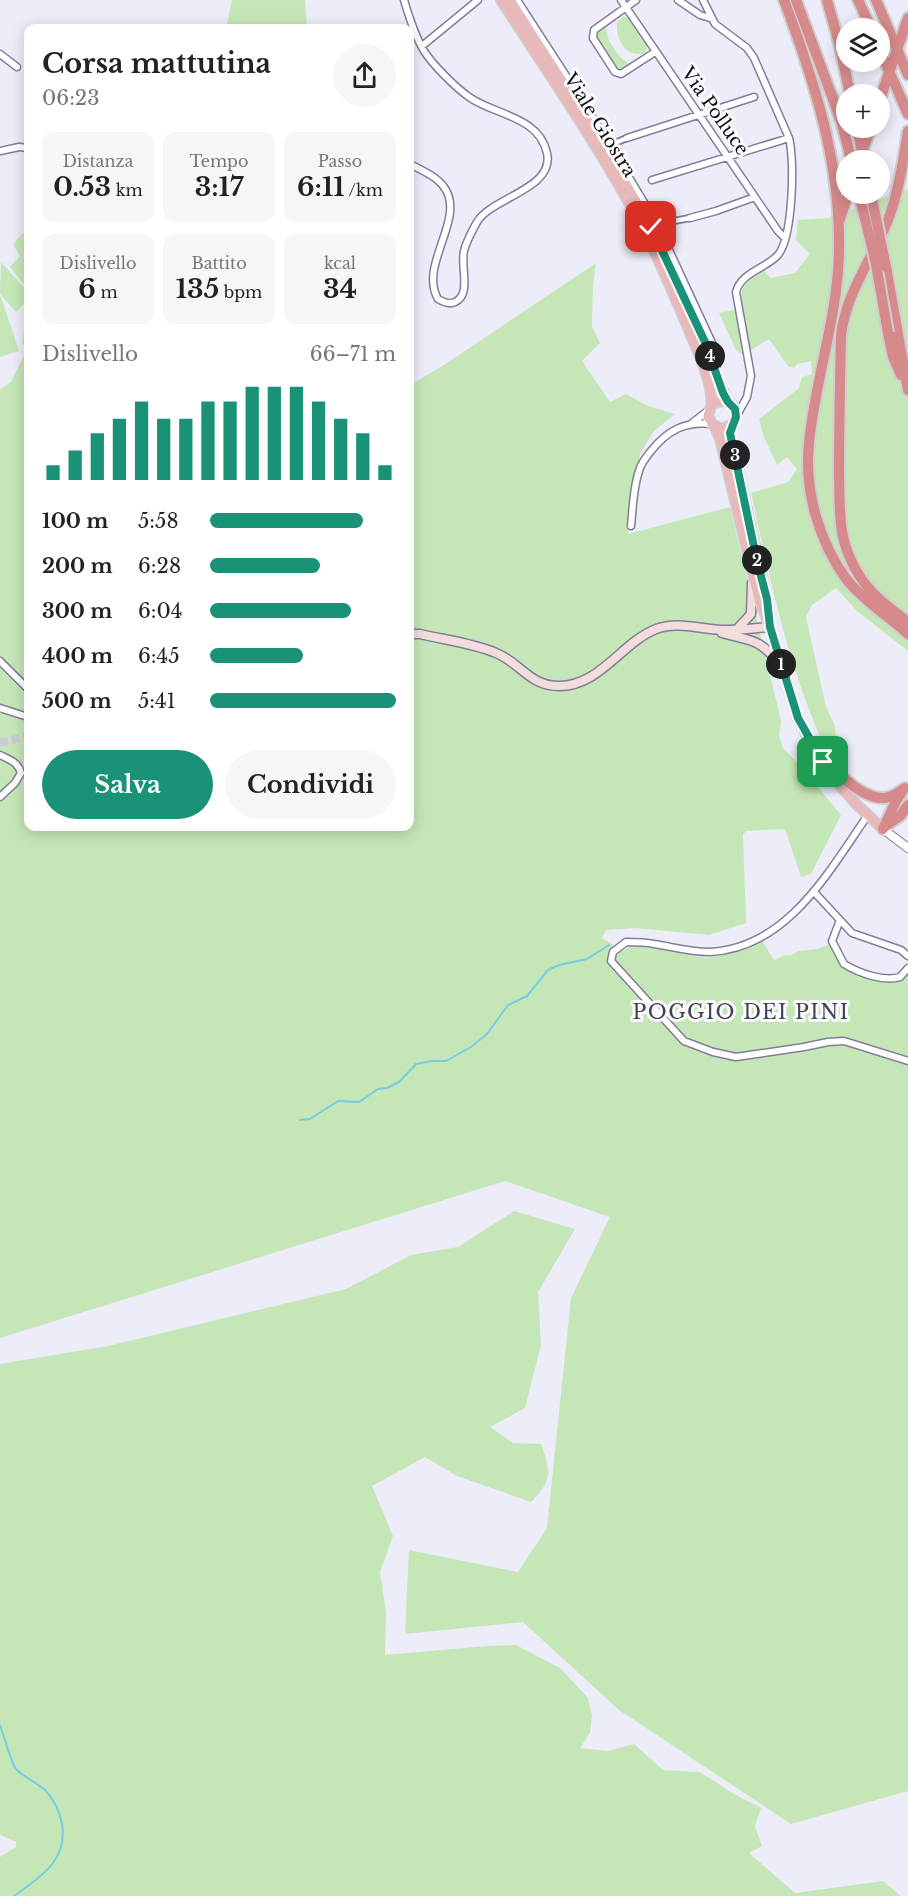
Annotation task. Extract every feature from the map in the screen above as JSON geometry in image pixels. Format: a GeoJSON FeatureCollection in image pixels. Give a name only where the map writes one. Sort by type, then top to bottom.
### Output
{"type":"FeatureCollection","features":[{"type":"Feature","properties":{"kind":"highway"},"geometry":{"type":"LineString","coordinates":[[784,0],[812,77],[825,127],[839,223],[837,285],[808,444],[811,494],[819,526],[841,572],[861,596],[900,619]]}},
{"type":"Feature","properties":{"kind":"highway"},"geometry":{"type":"LineString","coordinates":[[796,0],[842,123],[849,150]]}},
{"type":"Feature","properties":{"kind":"highway"},"geometry":{"type":"LineString","coordinates":[[827,0],[848,84]]}},
{"type":"Feature","properties":{"kind":"highway"},"geometry":{"type":"LineString","coordinates":[[858,0],[866,18]]}},
{"type":"Feature","properties":{"kind":"highway"},"geometry":{"type":"LineString","coordinates":[[876,0],[908,75]]}},
{"type":"Feature","properties":{"kind":"highway"},"geometry":{"type":"LineString","coordinates":[[885,84],[908,18]]}},
{"type":"Feature","properties":{"kind":"highway"},"geometry":{"type":"LineString","coordinates":[[890,72],[908,114]]}},
{"type":"Feature","properties":{"kind":"highway"},"geometry":{"type":"LineString","coordinates":[[908,130],[898,185],[884,228],[850,297],[843,319],[838,442],[839,520],[849,555],[869,588],[900,619],[908,634]]}},
{"type":"Feature","properties":{"kind":"highway"},"geometry":{"type":"LineString","coordinates":[[839,223],[845,204]]}},
{"type":"Feature","properties":{"kind":"highway"},"geometry":{"type":"LineString","coordinates":[[861,204],[876,264],[888,333],[908,389]]}},
{"type":"Feature","properties":{"kind":"highway"},"geometry":{"type":"LineString","coordinates":[[873,204],[896,322],[897,357]]}},
{"type":"Feature","properties":{"kind":"highway"},"geometry":{"type":"LineString","coordinates":[[814,748],[835,771],[869,796],[887,798],[907,786]]}},
{"type":"Feature","properties":{"kind":"highway"},"geometry":{"type":"LineString","coordinates":[[883,829],[896,801],[907,786]]}},
{"type":"Feature","properties":{"kind":"highway"},"geometry":{"type":"LineString","coordinates":[[883,829],[900,816],[908,805]]}},
{"type":"Feature","properties":{"kind":"main road","name":"Viale Giostra"},"geometry":{"type":"LineString","coordinates":[[501,0],[598,151],[647,237],[700,357],[712,400],[710,408]]}},
{"type":"Feature","properties":{"kind":"main road","name":"Viale Giostra"},"geometry":{"type":"LineString","coordinates":[[510,0],[605,148],[651,227],[705,342],[715,373],[729,403]]}},
{"type":"Feature","properties":{"kind":"main road"},"geometry":{"type":"LineString","coordinates":[[770,627],[767,599],[730,432],[735,409],[729,403],[719,401],[710,408],[708,416],[720,439],[759,599],[798,718],[814,748],[844,791],[883,829]]}},
{"type":"Feature","properties":{"kind":"main road"},"geometry":{"type":"LineString","coordinates":[[713,426],[722,429],[734,420]]}},
{"type":"Feature","properties":{"kind":"main road"},"geometry":{"type":"LineString","coordinates":[[737,629],[747,620],[753,606],[750,561]]}},
{"type":"Feature","properties":{"kind":"main road"},"geometry":{"type":"LineString","coordinates":[[414,634],[496,653],[535,681],[556,686],[578,684],[591,677],[642,636],[657,629],[681,625],[745,638],[761,644],[781,665]]}},
{"type":"Feature","properties":{"kind":"main road"},"geometry":{"type":"LineString","coordinates":[[707,629],[770,627]]}},
{"type":"Feature","properties":{"kind":"main road"},"geometry":{"type":"LineString","coordinates":[[745,638],[756,636],[770,627]]}},
{"type":"Feature","properties":{"kind":"street"},"geometry":{"type":"LineString","coordinates":[[404,0],[413,24]]}},
{"type":"Feature","properties":{"kind":"street"},"geometry":{"type":"LineString","coordinates":[[422,46],[478,0]]}},
{"type":"Feature","properties":{"kind":"street"},"geometry":{"type":"LineString","coordinates":[[516,0],[610,145],[657,224],[719,358],[715,373]]}},
{"type":"Feature","properties":{"kind":"street","name":"Via Polluce"},"geometry":{"type":"LineString","coordinates":[[621,0],[785,238]]}},
{"type":"Feature","properties":{"kind":"street"},"geometry":{"type":"LineString","coordinates":[[636,0],[594,30],[593,38],[615,72],[621,74],[655,52]]}},
{"type":"Feature","properties":{"kind":"street"},"geometry":{"type":"LineString","coordinates":[[678,0],[700,15],[711,18]]}},
{"type":"Feature","properties":{"kind":"street"},"geometry":{"type":"LineString","coordinates":[[703,0],[711,18],[720,28],[752,54],[789,138],[792,153],[785,238],[778,255],[744,278],[736,292],[751,376],[747,397],[734,420]]}},
{"type":"Feature","properties":{"kind":"street"},"geometry":{"type":"LineString","coordinates":[[414,26],[422,46],[434,63],[467,95],[478,102],[510,114],[532,131],[543,143],[548,157],[546,170],[538,180],[486,212],[477,222],[464,251],[463,292],[459,300],[453,303],[446,303],[438,299],[434,284],[435,266],[450,213],[450,198],[439,181],[414,166]]}},
{"type":"Feature","properties":{"kind":"street"},"geometry":{"type":"LineString","coordinates":[[0,54],[17,67]]}},
{"type":"Feature","properties":{"kind":"street"},"geometry":{"type":"LineString","coordinates":[[610,145],[754,97]]}},
{"type":"Feature","properties":{"kind":"street"},"geometry":{"type":"LineString","coordinates":[[652,180],[789,138]]}},
{"type":"Feature","properties":{"kind":"street"},"geometry":{"type":"LineString","coordinates":[[0,151],[24,148]]}},
{"type":"Feature","properties":{"kind":"street"},"geometry":{"type":"LineString","coordinates":[[657,224],[716,211],[755,197]]}},
{"type":"Feature","properties":{"kind":"street"},"geometry":{"type":"LineString","coordinates":[[729,403],[739,402],[747,397]]}},
{"type":"Feature","properties":{"kind":"street"},"geometry":{"type":"LineString","coordinates":[[631,526],[638,472],[642,463],[669,433],[691,423],[710,408]]}},
{"type":"Feature","properties":{"kind":"street"},"geometry":{"type":"LineString","coordinates":[[691,423],[713,426]]}},
{"type":"Feature","properties":{"kind":"street"},"geometry":{"type":"LineString","coordinates":[[0,661],[24,685]]}},
{"type":"Feature","properties":{"kind":"street"},"geometry":{"type":"LineString","coordinates":[[0,708],[24,716]]}},
{"type":"Feature","properties":{"kind":"street"},"geometry":{"type":"LineString","coordinates":[[0,755],[15,762],[21,773],[15,783],[0,797]]}},
{"type":"Feature","properties":{"kind":"street"},"geometry":{"type":"LineString","coordinates":[[868,816],[814,892],[767,935],[712,952],[685,951],[653,943],[627,942],[613,952],[611,961],[684,1041],[713,1052],[736,1057],[844,1041],[908,1061]]}},
{"type":"Feature","properties":{"kind":"street"},"geometry":{"type":"LineString","coordinates":[[883,829],[908,848]]}},
{"type":"Feature","properties":{"kind":"street"},"geometry":{"type":"LineString","coordinates":[[814,892],[852,933],[901,950],[908,956]]}},
{"type":"Feature","properties":{"kind":"street"},"geometry":{"type":"LineString","coordinates":[[840,920],[832,941],[844,964],[870,975],[887,978],[900,977],[908,968]]}},
{"type":"Feature","properties":{"kind":"green space"},"geometry":{"type":"Polygon","coordinates":[[[232,0],[305,0],[307,24],[227,24],[232,0]]]}},
{"type":"Feature","properties":{"kind":"green space"},"geometry":{"type":"Polygon","coordinates":[[[623,17],[628,17],[648,46],[645,53],[632,53],[623,46],[618,35],[617,22],[623,17]]]}},
{"type":"Feature","properties":{"kind":"green space"},"geometry":{"type":"Polygon","coordinates":[[[606,27],[609,41],[619,56],[630,65],[621,71],[618,70],[595,36],[596,31],[606,27]]]}},
{"type":"Feature","properties":{"kind":"green space"},"geometry":{"type":"Polygon","coordinates":[[[908,189],[908,651],[857,611],[836,588],[812,605],[806,617],[826,707],[835,726],[836,738],[823,743],[789,651],[751,493],[788,482],[797,469],[787,457],[777,465],[764,437],[759,419],[799,388],[802,377],[812,374],[811,361],[797,364],[794,368],[788,366],[769,339],[743,355],[736,350],[719,313],[743,308],[742,294],[745,285],[764,271],[771,278],[795,273],[810,254],[796,240],[798,220],[828,218],[867,204],[890,204],[890,196],[908,189]]]}},
{"type":"Feature","properties":{"kind":"green space"},"geometry":{"type":"Polygon","coordinates":[[[23,233],[24,285],[10,267],[20,256],[13,244],[23,233]]]}},
{"type":"Feature","properties":{"kind":"green space"},"geometry":{"type":"Polygon","coordinates":[[[1,262],[24,288],[24,304],[16,312],[0,294],[1,262]]]}},
{"type":"Feature","properties":{"kind":"green space"},"geometry":{"type":"Polygon","coordinates":[[[596,263],[592,327],[600,343],[582,361],[610,402],[626,394],[648,406],[675,414],[654,431],[640,454],[628,534],[730,507],[781,721],[779,736],[783,748],[841,815],[811,874],[801,877],[785,829],[747,831],[743,834],[746,923],[709,935],[635,928],[606,930],[602,938],[623,951],[630,946],[640,946],[706,958],[762,941],[774,960],[798,951],[817,949],[830,944],[839,961],[846,968],[901,979],[908,974],[908,1791],[791,1824],[619,1710],[523,1622],[405,1634],[409,1550],[518,1572],[547,1528],[571,1298],[610,1217],[505,1181],[0,1338],[0,389],[11,382],[24,355],[24,831],[414,831],[414,383],[596,263]]]}},
{"type":"Feature","properties":{"kind":"green space"},"geometry":{"type":"Polygon","coordinates":[[[0,297],[19,351],[0,357],[0,297]]]}},
{"type":"Feature","properties":{"kind":"green space"},"geometry":{"type":"Polygon","coordinates":[[[514,1211],[575,1229],[538,1292],[541,1345],[525,1408],[490,1427],[513,1443],[541,1444],[547,1462],[548,1475],[543,1488],[531,1502],[457,1476],[425,1457],[372,1486],[393,1536],[380,1572],[386,1613],[385,1655],[516,1645],[560,1668],[588,1698],[592,1715],[590,1733],[580,1748],[608,1751],[634,1744],[663,1770],[700,1772],[761,1808],[755,1826],[762,1846],[749,1853],[795,1893],[883,1881],[901,1896],[0,1896],[0,1857],[16,1847],[16,1842],[0,1835],[0,1364],[108,1346],[346,1289],[411,1255],[458,1247],[514,1211]]]}},
{"type":"Feature","properties":{"kind":"waterway"},"geometry":{"type":"LineString","coordinates":[[300,1120],[310,1119],[338,1101],[359,1102],[378,1089],[387,1088],[399,1082],[416,1064],[446,1061],[471,1047],[487,1034],[508,1005],[527,996],[548,970],[559,965],[587,959],[609,945]]}},
{"type":"Feature","properties":{"kind":"waterway"},"geometry":{"type":"LineString","coordinates":[[0,1725],[14,1766],[52,1798],[62,1824],[63,1837],[56,1858],[42,1875],[14,1896]]}},
{"type":"Feature","properties":{"kind":"tunnel"},"geometry":{"type":"LineString","coordinates":[[0,743],[24,737]]}},
{"type":"Feature","properties":{"kind":"district","name":"POGGIO DEI PINI"},"geometry":{"type":"Point","coordinates":[741,1012]}},
{"type":"Feature","properties":{"kind":"route"},"geometry":{"type":"LineString","coordinates":[[651,227],[705,342],[723,393],[735,409],[736,417],[730,433],[767,599],[770,627],[798,718],[823,762]]}}]}
